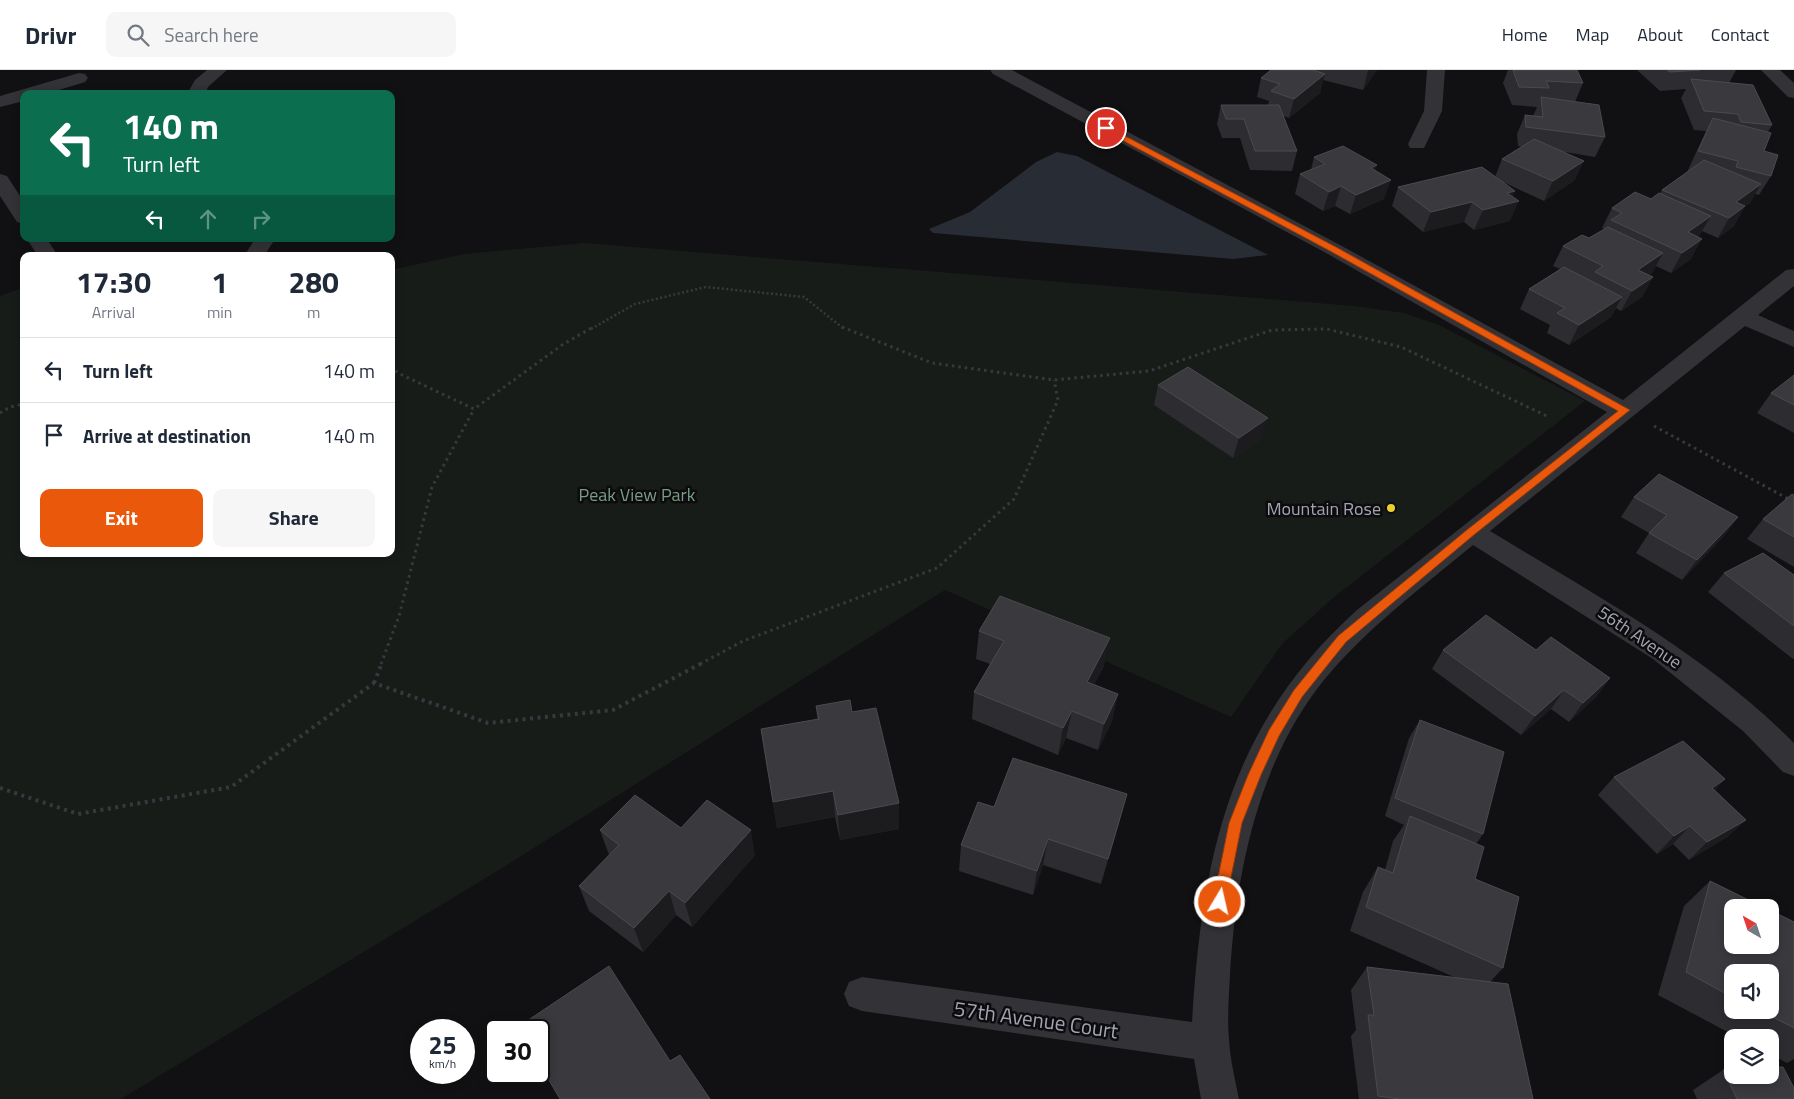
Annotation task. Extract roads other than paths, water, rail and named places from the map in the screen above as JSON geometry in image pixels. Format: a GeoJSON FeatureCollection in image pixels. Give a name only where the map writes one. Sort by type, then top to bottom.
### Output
{"type":"FeatureCollection","features":[{"type":"Feature","properties":{"kind":"street"},"geometry":{"type":"LineString","coordinates":[[198,90],[201,84],[218,70]]}},
{"type":"Feature","properties":{"kind":"street"},"geometry":{"type":"LineString","coordinates":[[999,70],[1333,249],[1625,410]]}},
{"type":"Feature","properties":{"kind":"street"},"geometry":{"type":"LineString","coordinates":[[1417,144],[1433,111],[1436,70]]}},
{"type":"Feature","properties":{"kind":"street"},"geometry":{"type":"LineString","coordinates":[[1770,70],[1794,93]]}},
{"type":"Feature","properties":{"kind":"street"},"geometry":{"type":"LineString","coordinates":[[38,90],[79,78]]}},
{"type":"Feature","properties":{"kind":"street"},"geometry":{"type":"LineString","coordinates":[[0,102],[20,96]]}},
{"type":"Feature","properties":{"kind":"street"},"geometry":{"type":"LineString","coordinates":[[0,180],[20,212]]}},
{"type":"Feature","properties":{"kind":"street"},"geometry":{"type":"LineString","coordinates":[[1220,1099],[1210,1043],[1214,950],[1222,886],[1235,823],[1274,734],[1298,694],[1342,639],[1472,532],[1744,317],[1794,274]]}},
{"type":"Feature","properties":{"kind":"street"},"geometry":{"type":"LineString","coordinates":[[1744,317],[1794,340]]}},
{"type":"Feature","properties":{"kind":"street","name":"56th Avenue"},"geometry":{"type":"LineString","coordinates":[[1472,532],[1663,651],[1754,722],[1794,763]]}},
{"type":"Feature","properties":{"kind":"street","name":"57th Avenue Court"},"geometry":{"type":"LineString","coordinates":[[862,994],[1210,1043]]}},
{"type":"Feature","properties":{"kind":"place","name":"Mountain Rose"},"geometry":{"type":"Point","coordinates":[1391,508]}},
{"type":"Feature","properties":{"kind":"park label","name":"Peak View Park"},"geometry":{"type":"Point","coordinates":[637,494]}}]}
